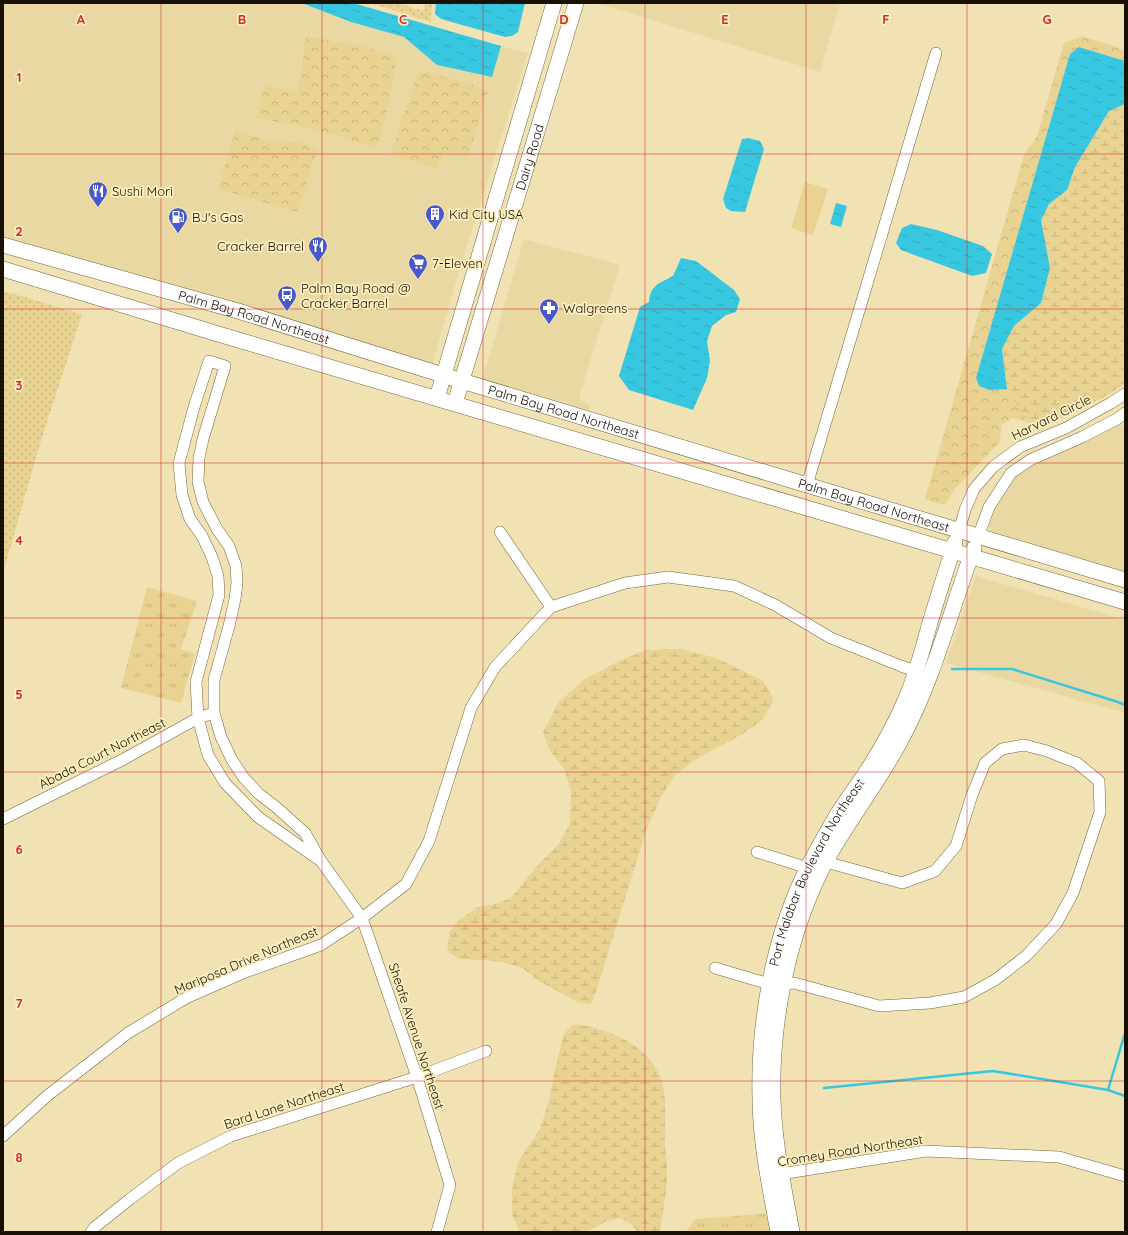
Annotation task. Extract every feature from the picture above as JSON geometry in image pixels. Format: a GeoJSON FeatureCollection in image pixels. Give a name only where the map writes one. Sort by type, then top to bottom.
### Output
{"type":"FeatureCollection","features":[{"type":"Feature","properties":{"kind":"main road","name":"Dairy Road"},"geometry":{"type":"LineString","coordinates":[[437,398],[554,3]]}},
{"type":"Feature","properties":{"kind":"main road","name":"Dairy Road"},"geometry":{"type":"LineString","coordinates":[[455,403],[576,3]]}},
{"type":"Feature","properties":{"kind":"main road"},"geometry":{"type":"LineString","coordinates":[[527,95],[554,79]]}},
{"type":"Feature","properties":{"kind":"main road"},"geometry":{"type":"LineString","coordinates":[[521,117],[546,100]]}},
{"type":"Feature","properties":{"kind":"main road","name":"Palm Bay Road Northeast"},"geometry":{"type":"LineString","coordinates":[[3,244],[238,311],[807,485],[1125,580]]}},
{"type":"Feature","properties":{"kind":"main road","name":"Palm Bay Road Northeast"},"geometry":{"type":"LineString","coordinates":[[3,269],[1125,602]]}},
{"type":"Feature","properties":{"kind":"main road"},"geometry":{"type":"LineString","coordinates":[[782,500],[796,494],[807,485]]}},
{"type":"Feature","properties":{"kind":"main road","name":"Port Malabar Boulevard Northeast"},"geometry":{"type":"LineString","coordinates":[[792,1232],[762,1130],[760,1097],[761,1045],[764,1012],[815,884],[826,862],[846,826],[879,778],[918,706],[930,623],[959,531]]}},
{"type":"Feature","properties":{"kind":"main road","name":"Port Malabar Boulevard Northeast"},"geometry":{"type":"LineString","coordinates":[[776,984],[782,934],[808,868],[834,819],[866,772],[889,734],[905,702],[923,674],[978,536]]}},
{"type":"Feature","properties":{"kind":"main road","name":"Port Malabar Boulevard Northeast"},"geometry":{"type":"LineString","coordinates":[[774,1175],[778,1232]]}},
{"type":"Feature","properties":{"kind":"street"},"geometry":{"type":"LineString","coordinates":[[807,485],[936,53]]}},
{"type":"Feature","properties":{"kind":"street","name":"Sheafe Avenue Northeast"},"geometry":{"type":"LineString","coordinates":[[321,861],[258,817],[225,783],[208,755],[198,718],[196,682],[219,595],[218,576],[212,557],[202,536],[190,519],[182,495],[179,463],[209,361],[225,366],[203,439],[199,458],[198,482],[203,502],[217,529],[229,546],[236,566],[237,584],[235,600],[214,680],[214,713],[221,737],[232,760],[244,778],[259,794],[305,833],[321,861],[362,918],[417,1077],[450,1185],[437,1232]]}},
{"type":"Feature","properties":{"kind":"street","name":"Harvard Circle"},"geometry":{"type":"LineString","coordinates":[[959,531],[965,510],[974,489],[993,467],[1020,447],[1066,428],[1125,394]]}},
{"type":"Feature","properties":{"kind":"street"},"geometry":{"type":"LineString","coordinates":[[978,536],[989,507],[1011,473],[1030,460],[1082,437],[1117,419],[1125,413]]}},
{"type":"Feature","properties":{"kind":"street"},"geometry":{"type":"LineString","coordinates":[[500,532],[551,607]]}},
{"type":"Feature","properties":{"kind":"street","name":"Mariposa Drive Northeast"},"geometry":{"type":"LineString","coordinates":[[3,1136],[47,1096],[134,1029],[192,996],[245,972],[321,945],[362,918],[406,884],[429,841],[471,708],[495,667],[551,607],[625,583],[668,577],[734,586],[775,605],[831,638],[923,674]]}},
{"type":"Feature","properties":{"kind":"street","name":"Abada Court Northeast"},"geometry":{"type":"LineString","coordinates":[[3,819],[124,758],[198,718],[214,713]]}},
{"type":"Feature","properties":{"kind":"street"},"geometry":{"type":"LineString","coordinates":[[715,968],[776,984],[794,983],[879,1006],[930,1003],[964,996],[995,980],[1026,956],[1056,924],[1073,893],[1100,812],[1099,781],[1077,763],[1047,751],[1024,744],[1002,748],[985,763],[972,795],[956,846],[935,871],[902,883],[826,862],[808,868],[757,852]]}},
{"type":"Feature","properties":{"kind":"street","name":"Bard Lane Northeast"},"geometry":{"type":"LineString","coordinates":[[91,1232],[95,1227],[130,1199],[178,1163],[231,1136],[417,1077],[486,1051]]}},
{"type":"Feature","properties":{"kind":"street","name":"Cromey Road Northeast"},"geometry":{"type":"LineString","coordinates":[[774,1175],[926,1151],[1059,1157],[1125,1176]]}},
{"type":"Feature","properties":{"kind":"shaded area"},"geometry":{"type":"Polygon","coordinates":[[[3,3],[304,3],[304,5],[351,22],[404,37],[437,65],[491,77],[501,46],[528,53],[458,274],[432,365],[3,239],[3,3]],[[397,59],[298,91],[256,118],[305,127],[377,148],[390,99],[397,59]]]}},
{"type":"Feature","properties":{"kind":"shaded area"},"geometry":{"type":"Polygon","coordinates":[[[597,3],[840,3],[820,72],[597,3]]]}},
{"type":"Feature","properties":{"kind":"shaded area"},"geometry":{"type":"Polygon","coordinates":[[[524,239],[620,265],[579,397],[581,401],[590,405],[588,414],[482,381],[524,239]]]}},
{"type":"Feature","properties":{"kind":"shaded area"},"geometry":{"type":"Polygon","coordinates":[[[1117,419],[1125,429],[1125,575],[996,537],[989,527],[989,507],[1011,473],[1117,419]]]}},
{"type":"Feature","properties":{"kind":"shaded area"},"geometry":{"type":"Polygon","coordinates":[[[976,576],[1125,620],[1125,713],[946,663],[976,576]]]}},
{"type":"Feature","properties":{"kind":"green space"},"geometry":{"type":"Polygon","coordinates":[[[370,3],[396,3],[423,11],[425,3],[432,3],[431,22],[370,3]]]}},
{"type":"Feature","properties":{"kind":"green space"},"geometry":{"type":"Polygon","coordinates":[[[1082,36],[1125,50],[1125,61],[1080,47],[1070,54],[976,378],[979,386],[989,390],[1007,389],[1030,423],[1013,418],[1001,425],[1000,442],[954,490],[945,505],[925,499],[1024,155],[1037,136],[1064,43],[1082,36]]]}},
{"type":"Feature","properties":{"kind":"green space"},"geometry":{"type":"Polygon","coordinates":[[[306,37],[361,45],[397,58],[390,99],[377,148],[305,127],[256,118],[264,86],[298,91],[306,37]]]}},
{"type":"Feature","properties":{"kind":"green space"},"geometry":{"type":"Polygon","coordinates":[[[424,71],[488,91],[467,156],[461,157],[443,152],[437,169],[391,152],[418,73],[424,71]]]}},
{"type":"Feature","properties":{"kind":"green space"},"geometry":{"type":"Polygon","coordinates":[[[1124,103],[1125,384],[1104,397],[1059,419],[1031,426],[1007,389],[1002,349],[1014,326],[1041,303],[1050,268],[1041,220],[1049,204],[1067,190],[1075,167],[1109,111],[1124,103]]]}},
{"type":"Feature","properties":{"kind":"green space"},"geometry":{"type":"Polygon","coordinates":[[[235,131],[270,141],[298,142],[318,148],[297,212],[218,189],[235,131]]]}},
{"type":"Feature","properties":{"kind":"green space"},"geometry":{"type":"Polygon","coordinates":[[[805,182],[828,189],[813,235],[791,228],[805,182]]]}},
{"type":"Feature","properties":{"kind":"green space"},"geometry":{"type":"Polygon","coordinates":[[[3,291],[82,314],[40,444],[3,573],[3,291]]]}},
{"type":"Feature","properties":{"kind":"green space"},"geometry":{"type":"Polygon","coordinates":[[[147,587],[197,601],[181,649],[195,654],[181,703],[121,688],[147,587]]]}},
{"type":"Feature","properties":{"kind":"green space"},"geometry":{"type":"Polygon","coordinates":[[[681,649],[716,658],[762,680],[771,694],[773,703],[760,722],[739,736],[700,757],[675,775],[661,797],[646,831],[593,1001],[589,1004],[577,1002],[539,981],[522,968],[502,962],[459,959],[447,951],[450,931],[459,920],[478,907],[496,904],[511,898],[538,865],[558,845],[570,824],[571,791],[564,769],[549,749],[543,732],[559,702],[585,679],[613,664],[645,650],[681,649]]]}},
{"type":"Feature","properties":{"kind":"green space"},"geometry":{"type":"Polygon","coordinates":[[[576,1024],[604,1031],[630,1043],[651,1061],[658,1072],[663,1086],[665,1100],[665,1147],[667,1165],[667,1182],[660,1232],[638,1232],[631,1224],[620,1218],[607,1221],[586,1232],[520,1232],[512,1215],[512,1189],[518,1162],[540,1129],[549,1100],[564,1034],[571,1026],[576,1024]]]}},
{"type":"Feature","properties":{"kind":"green space"},"geometry":{"type":"Polygon","coordinates":[[[774,1213],[776,1232],[686,1232],[695,1219],[774,1213]]]}},
{"type":"Feature","properties":{"kind":"water"},"geometry":{"type":"Polygon","coordinates":[[[304,3],[353,3],[501,46],[492,77],[437,65],[404,37],[351,22],[304,3]]]}},
{"type":"Feature","properties":{"kind":"water"},"geometry":{"type":"Polygon","coordinates":[[[436,3],[525,3],[518,32],[512,36],[505,37],[441,19],[435,14],[436,3]]]}},
{"type":"Feature","properties":{"kind":"water"},"geometry":{"type":"Polygon","coordinates":[[[1079,47],[1125,61],[1125,104],[1109,111],[1075,167],[1067,190],[1049,204],[1041,220],[1050,268],[1041,303],[1014,326],[1002,349],[1007,389],[989,390],[979,386],[976,378],[1070,54],[1079,47]]]}},
{"type":"Feature","properties":{"kind":"water"},"geometry":{"type":"Polygon","coordinates":[[[748,138],[760,141],[764,149],[745,212],[731,211],[726,208],[723,199],[742,139],[748,138]]]}},
{"type":"Feature","properties":{"kind":"water"},"geometry":{"type":"Polygon","coordinates":[[[836,203],[847,206],[841,227],[830,224],[836,203]]]}},
{"type":"Feature","properties":{"kind":"water"},"geometry":{"type":"Polygon","coordinates":[[[911,224],[937,230],[983,246],[992,254],[986,273],[972,276],[901,250],[896,243],[902,228],[911,224]]]}},
{"type":"Feature","properties":{"kind":"water"},"geometry":{"type":"Polygon","coordinates":[[[681,258],[696,261],[734,290],[740,299],[736,312],[726,315],[712,326],[707,341],[710,361],[707,378],[693,410],[629,390],[619,376],[640,307],[649,302],[651,292],[656,285],[673,276],[681,258]]]}},
{"type":"Feature","properties":{"kind":"waterway"},"geometry":{"type":"LineString","coordinates":[[952,669],[1012,669],[1125,705]]}},
{"type":"Feature","properties":{"kind":"waterway"},"geometry":{"type":"LineString","coordinates":[[1108,1090],[1125,1033]]}},
{"type":"Feature","properties":{"kind":"waterway"},"geometry":{"type":"LineString","coordinates":[[824,1088],[993,1071],[1108,1090],[1125,1096]]}},
{"type":"Feature","properties":{"kind":"place","name":"Sushi Mori"},"geometry":{"type":"Point","coordinates":[98,208]}},
{"type":"Feature","properties":{"kind":"place","name":"Kid City USA"},"geometry":{"type":"Point","coordinates":[435,231]}},
{"type":"Feature","properties":{"kind":"place","name":"BJ's Gas"},"geometry":{"type":"Point","coordinates":[178,234]}},
{"type":"Feature","properties":{"kind":"place","name":"Cracker Barrel"},"geometry":{"type":"Point","coordinates":[318,263]}},
{"type":"Feature","properties":{"kind":"place","name":"7-Eleven"},"geometry":{"type":"Point","coordinates":[418,280]}},
{"type":"Feature","properties":{"kind":"place","name":"Palm Bay Road @ Cracker Barrel"},"geometry":{"type":"Point","coordinates":[287,312]}},
{"type":"Feature","properties":{"kind":"place","name":"Walgreens"},"geometry":{"type":"Point","coordinates":[549,325]}}]}
